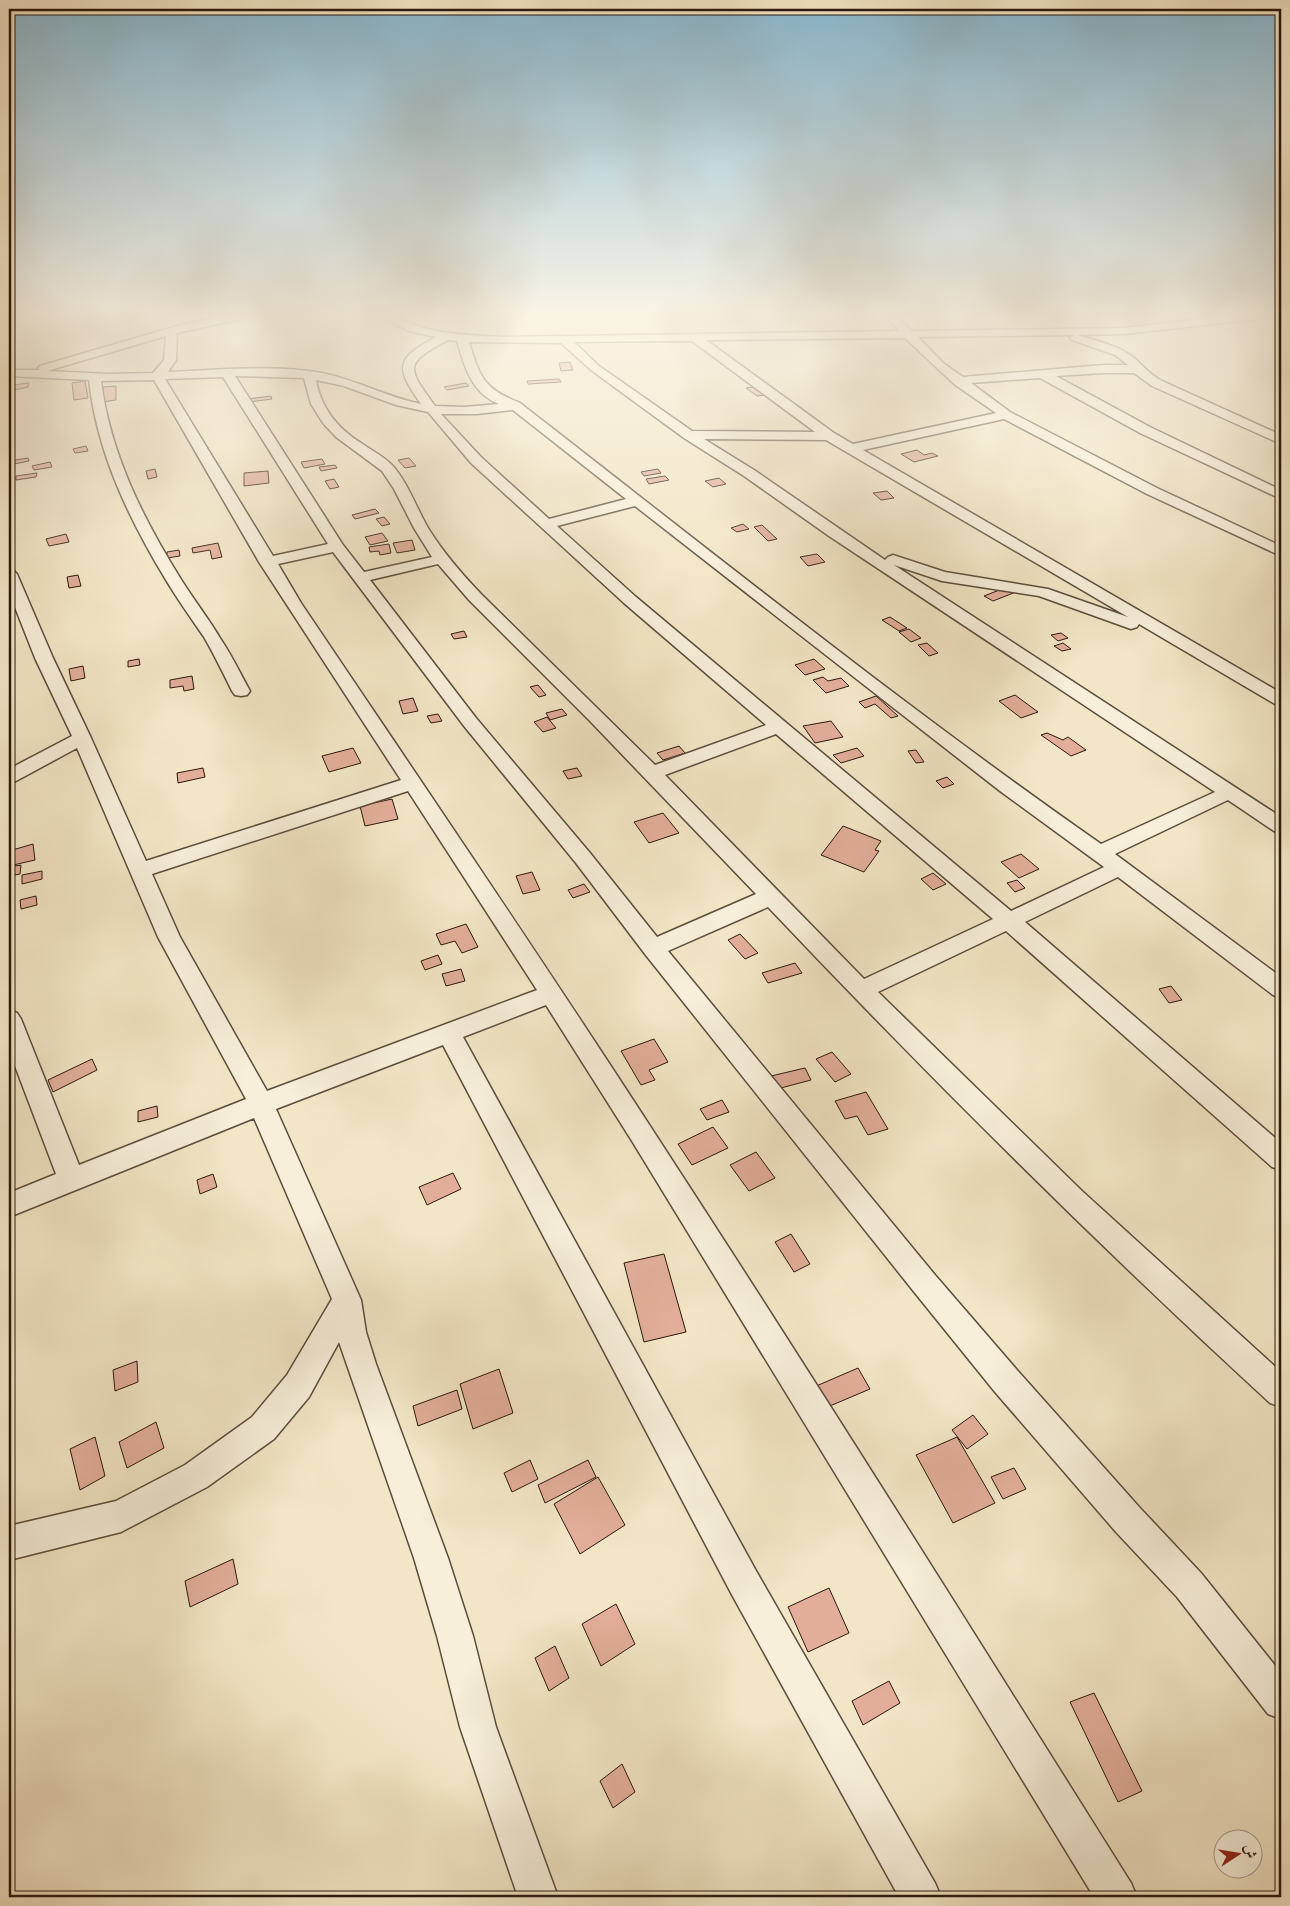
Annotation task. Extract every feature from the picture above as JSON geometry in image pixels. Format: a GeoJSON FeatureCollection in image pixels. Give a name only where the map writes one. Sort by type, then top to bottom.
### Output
{"type":"FeatureCollection","features":[{"type":"Feature","properties":{"kind":"street"},"geometry":{"type":"LineString","coordinates":[[98,405],[107,444],[136,514],[174,581],[213,639],[241,691]]}},
{"type":"Feature","properties":{"kind":"street"},"geometry":{"type":"LineString","coordinates":[[175,405],[267,562],[335,669],[551,994],[863,1487],[1117,1897]]}},
{"type":"Feature","properties":{"kind":"street"},"geometry":{"type":"LineString","coordinates":[[247,405],[337,547],[470,722],[583,858],[653,948],[847,1188],[1006,1381],[1128,1520],[1190,1585],[1281,1701]]}},
{"type":"Feature","properties":{"kind":"street"},"geometry":{"type":"LineString","coordinates":[[318,405],[325,418],[348,441],[371,455],[386,468],[398,483],[421,529],[442,559],[475,598],[652,773],[770,897],[951,1081],[1175,1297],[1281,1392]]}},
{"type":"Feature","properties":{"kind":"street"},"geometry":{"type":"LineString","coordinates":[[410,405],[434,410],[474,410],[516,406],[999,781],[1100,853],[1281,989]]}},
{"type":"Feature","properties":{"kind":"street"},"geometry":{"type":"LineString","coordinates":[[430,405],[449,433],[463,447],[630,600],[1009,921],[1281,1159]]}},
{"type":"Feature","properties":{"kind":"street"},"geometry":{"type":"LineString","coordinates":[[647,405],[856,546],[1281,826]]}},
{"type":"Feature","properties":{"kind":"street"},"geometry":{"type":"LineString","coordinates":[[786,405],[850,449],[1281,700]]}},
{"type":"Feature","properties":{"kind":"street"},"geometry":{"type":"LineString","coordinates":[[992,405],[1006,415],[1152,491],[1279,549]]}},
{"type":"Feature","properties":{"kind":"street"},"geometry":{"type":"LineString","coordinates":[[1100,405],[1154,434],[1281,495]]}},
{"type":"Feature","properties":{"kind":"street"},"geometry":{"type":"LineString","coordinates":[[1204,405],[1281,440]]}},
{"type":"Feature","properties":{"kind":"street"},"geometry":{"type":"LineString","coordinates":[[850,449],[1006,415]]}},
{"type":"Feature","properties":{"kind":"street"},"geometry":{"type":"LineString","coordinates":[[689,435],[829,436]]}},
{"type":"Feature","properties":{"kind":"street"},"geometry":{"type":"LineString","coordinates":[[546,524],[637,501]]}},
{"type":"Feature","properties":{"kind":"street"},"geometry":{"type":"LineString","coordinates":[[856,546],[942,576],[1042,592],[1187,645]]}},
{"type":"Feature","properties":{"kind":"street"},"geometry":{"type":"LineString","coordinates":[[267,562],[337,547]]}},
{"type":"Feature","properties":{"kind":"street"},"geometry":{"type":"LineString","coordinates":[[360,578],[442,559]]}},
{"type":"Feature","properties":{"kind":"street"},"geometry":{"type":"LineString","coordinates":[[9,574],[44,658],[82,738],[169,937],[261,1104],[347,1300],[351,1332],[361,1364],[431,1558],[478,1727],[538,1897]]}},
{"type":"Feature","properties":{"kind":"street"},"geometry":{"type":"LineString","coordinates":[[652,773],[778,727]]}},
{"type":"Feature","properties":{"kind":"street"},"geometry":{"type":"LineString","coordinates":[[9,777],[82,738]]}},
{"type":"Feature","properties":{"kind":"street"},"geometry":{"type":"LineString","coordinates":[[139,871],[412,783]]}},
{"type":"Feature","properties":{"kind":"street"},"geometry":{"type":"LineString","coordinates":[[1100,853],[1230,792]]}},
{"type":"Feature","properties":{"kind":"street"},"geometry":{"type":"LineString","coordinates":[[862,990],[1120,868]]}},
{"type":"Feature","properties":{"kind":"street"},"geometry":{"type":"LineString","coordinates":[[653,948],[770,897]]}},
{"type":"Feature","properties":{"kind":"street"},"geometry":{"type":"LineString","coordinates":[[9,1205],[261,1104],[551,994]]}},
{"type":"Feature","properties":{"kind":"street"},"geometry":{"type":"LineString","coordinates":[[9,1019],[71,1180]]}},
{"type":"Feature","properties":{"kind":"street"},"geometry":{"type":"LineString","coordinates":[[449,1033],[738,1573],[921,1897]]}},
{"type":"Feature","properties":{"kind":"street"},"geometry":{"type":"LineString","coordinates":[[9,1543],[122,1516],[196,1476],[263,1428],[298,1386],[347,1300]]}},
{"type":"Feature","properties":{"kind":"building"},"geometry":{"type":"Polygon","coordinates":[[[86,446],[88,451],[75,453],[73,449],[86,446]]]}},
{"type":"Feature","properties":{"kind":"building"},"geometry":{"type":"Polygon","coordinates":[[[917,450],[924,455],[932,453],[938,456],[914,462],[901,454],[917,450]]]}},
{"type":"Feature","properties":{"kind":"building"},"geometry":{"type":"Polygon","coordinates":[[[28,458],[29,461],[9,465],[9,461],[28,458]]]}},
{"type":"Feature","properties":{"kind":"building"},"geometry":{"type":"Polygon","coordinates":[[[409,458],[416,466],[405,468],[398,460],[409,458]]]}},
{"type":"Feature","properties":{"kind":"building"},"geometry":{"type":"Polygon","coordinates":[[[322,459],[325,464],[304,468],[301,462],[322,459]]]}},
{"type":"Feature","properties":{"kind":"building"},"geometry":{"type":"Polygon","coordinates":[[[50,462],[52,467],[34,470],[32,466],[50,462]]]}},
{"type":"Feature","properties":{"kind":"building"},"geometry":{"type":"Polygon","coordinates":[[[335,465],[337,468],[321,471],[319,467],[335,465]]]}},
{"type":"Feature","properties":{"kind":"building"},"geometry":{"type":"Polygon","coordinates":[[[155,469],[157,477],[148,479],[146,471],[155,469]]]}},
{"type":"Feature","properties":{"kind":"building"},"geometry":{"type":"Polygon","coordinates":[[[658,469],[661,473],[644,476],[641,472],[658,469]]]}},
{"type":"Feature","properties":{"kind":"building"},"geometry":{"type":"Polygon","coordinates":[[[268,471],[269,483],[244,486],[244,473],[268,471]]]}},
{"type":"Feature","properties":{"kind":"building"},"geometry":{"type":"Polygon","coordinates":[[[37,473],[36,477],[16,480],[16,476],[37,473]]]}},
{"type":"Feature","properties":{"kind":"building"},"geometry":{"type":"Polygon","coordinates":[[[665,476],[669,480],[649,484],[646,479],[665,476]]]}},
{"type":"Feature","properties":{"kind":"building"},"geometry":{"type":"Polygon","coordinates":[[[719,478],[726,484],[713,487],[705,481],[719,478]]]}},
{"type":"Feature","properties":{"kind":"building"},"geometry":{"type":"Polygon","coordinates":[[[334,479],[339,487],[330,489],[325,481],[334,479]]]}},
{"type":"Feature","properties":{"kind":"building"},"geometry":{"type":"Polygon","coordinates":[[[887,491],[894,498],[881,500],[873,493],[887,491]]]}},
{"type":"Feature","properties":{"kind":"building"},"geometry":{"type":"Polygon","coordinates":[[[375,509],[379,513],[355,519],[352,515],[375,509]]]}},
{"type":"Feature","properties":{"kind":"building"},"geometry":{"type":"Polygon","coordinates":[[[384,517],[390,524],[382,526],[376,519],[384,517]]]}},
{"type":"Feature","properties":{"kind":"building"},"geometry":{"type":"Polygon","coordinates":[[[743,524],[749,529],[737,532],[731,528],[743,524]]]}},
{"type":"Feature","properties":{"kind":"building"},"geometry":{"type":"Polygon","coordinates":[[[762,525],[777,539],[768,541],[754,527],[762,525]]]}},
{"type":"Feature","properties":{"kind":"building"},"geometry":{"type":"Polygon","coordinates":[[[382,533],[388,541],[370,545],[365,537],[382,533]]]}},
{"type":"Feature","properties":{"kind":"building"},"geometry":{"type":"Polygon","coordinates":[[[66,534],[69,542],[49,546],[46,539],[66,534]]]}},
{"type":"Feature","properties":{"kind":"building"},"geometry":{"type":"Polygon","coordinates":[[[412,540],[415,550],[397,553],[393,543],[412,540]]]}},
{"type":"Feature","properties":{"kind":"building"},"geometry":{"type":"Polygon","coordinates":[[[218,543],[222,557],[212,559],[210,550],[193,553],[192,548],[218,543]]]}},
{"type":"Feature","properties":{"kind":"building"},"geometry":{"type":"Polygon","coordinates":[[[389,544],[391,553],[380,555],[379,551],[370,552],[369,547],[389,544]]]}},
{"type":"Feature","properties":{"kind":"building"},"geometry":{"type":"Polygon","coordinates":[[[179,550],[180,556],[167,558],[167,552],[179,550]]]}},
{"type":"Feature","properties":{"kind":"building"},"geometry":{"type":"Polygon","coordinates":[[[817,554],[825,562],[808,566],[800,557],[817,554]]]}},
{"type":"Feature","properties":{"kind":"building"},"geometry":{"type":"Polygon","coordinates":[[[78,575],[81,586],[69,588],[67,577],[78,575]]]}},
{"type":"Feature","properties":{"kind":"building"},"geometry":{"type":"Polygon","coordinates":[[[1007,587],[1016,592],[993,601],[984,596],[1007,587]]]}},
{"type":"Feature","properties":{"kind":"building"},"geometry":{"type":"Polygon","coordinates":[[[890,617],[907,628],[899,631],[882,620],[890,617]]]}},
{"type":"Feature","properties":{"kind":"building"},"geometry":{"type":"Polygon","coordinates":[[[909,629],[921,638],[911,642],[899,632],[909,629]]]}},
{"type":"Feature","properties":{"kind":"building"},"geometry":{"type":"Polygon","coordinates":[[[464,631],[467,637],[454,639],[451,634],[464,631]]]}},
{"type":"Feature","properties":{"kind":"building"},"geometry":{"type":"Polygon","coordinates":[[[1061,633],[1068,638],[1058,641],[1051,635],[1061,633]]]}},
{"type":"Feature","properties":{"kind":"building"},"geometry":{"type":"Polygon","coordinates":[[[927,643],[938,653],[929,656],[918,645],[927,643]]]}},
{"type":"Feature","properties":{"kind":"building"},"geometry":{"type":"Polygon","coordinates":[[[1063,643],[1071,649],[1062,651],[1054,646],[1063,643]]]}},
{"type":"Feature","properties":{"kind":"building"},"geometry":{"type":"Polygon","coordinates":[[[139,659],[140,665],[128,667],[128,661],[139,659]]]}},
{"type":"Feature","properties":{"kind":"building"},"geometry":{"type":"Polygon","coordinates":[[[814,659],[825,669],[805,675],[795,665],[814,659]]]}},
{"type":"Feature","properties":{"kind":"building"},"geometry":{"type":"Polygon","coordinates":[[[83,666],[85,678],[71,681],[69,669],[83,666]]]}},
{"type":"Feature","properties":{"kind":"building"},"geometry":{"type":"Polygon","coordinates":[[[192,676],[194,689],[184,691],[183,686],[170,688],[170,680],[192,676]]]}},
{"type":"Feature","properties":{"kind":"building"},"geometry":{"type":"Polygon","coordinates":[[[823,677],[828,681],[841,678],[849,686],[826,693],[813,680],[823,677]]]}},
{"type":"Feature","properties":{"kind":"building"},"geometry":{"type":"Polygon","coordinates":[[[538,685],[546,695],[539,697],[530,687],[538,685]]]}},
{"type":"Feature","properties":{"kind":"building"},"geometry":{"type":"Polygon","coordinates":[[[1015,695],[1038,712],[1021,718],[999,701],[1015,695]]]}},
{"type":"Feature","properties":{"kind":"building"},"geometry":{"type":"Polygon","coordinates":[[[876,696],[898,716],[891,718],[875,704],[865,708],[859,702],[876,696]]]}},
{"type":"Feature","properties":{"kind":"building"},"geometry":{"type":"Polygon","coordinates":[[[413,698],[418,711],[403,714],[399,701],[413,698]]]}},
{"type":"Feature","properties":{"kind":"building"},"geometry":{"type":"Polygon","coordinates":[[[562,709],[567,715],[550,720],[546,713],[562,709]]]}},
{"type":"Feature","properties":{"kind":"building"},"geometry":{"type":"Polygon","coordinates":[[[438,714],[442,721],[431,723],[427,716],[438,714]]]}},
{"type":"Feature","properties":{"kind":"building"},"geometry":{"type":"Polygon","coordinates":[[[547,717],[556,728],[543,732],[534,722],[547,717]]]}},
{"type":"Feature","properties":{"kind":"building"},"geometry":{"type":"Polygon","coordinates":[[[831,721],[843,737],[815,743],[803,726],[831,721]]]}},
{"type":"Feature","properties":{"kind":"building"},"geometry":{"type":"Polygon","coordinates":[[[1047,733],[1063,740],[1068,737],[1086,750],[1071,756],[1041,735],[1047,733]]]}},
{"type":"Feature","properties":{"kind":"building"},"geometry":{"type":"Polygon","coordinates":[[[679,746],[685,753],[663,760],[657,753],[679,746]]]}},
{"type":"Feature","properties":{"kind":"building"},"geometry":{"type":"Polygon","coordinates":[[[353,748],[361,763],[329,772],[322,756],[353,748]]]}},
{"type":"Feature","properties":{"kind":"building"},"geometry":{"type":"Polygon","coordinates":[[[857,748],[864,756],[841,763],[833,755],[857,748]]]}},
{"type":"Feature","properties":{"kind":"building"},"geometry":{"type":"Polygon","coordinates":[[[916,750],[924,762],[916,763],[908,751],[916,750]]]}},
{"type":"Feature","properties":{"kind":"building"},"geometry":{"type":"Polygon","coordinates":[[[203,768],[205,777],[178,783],[177,773],[203,768]]]}},
{"type":"Feature","properties":{"kind":"building"},"geometry":{"type":"Polygon","coordinates":[[[577,768],[582,776],[568,779],[563,771],[577,768]]]}},
{"type":"Feature","properties":{"kind":"building"},"geometry":{"type":"Polygon","coordinates":[[[947,777],[954,784],[943,788],[936,781],[947,777]]]}},
{"type":"Feature","properties":{"kind":"building"},"geometry":{"type":"Polygon","coordinates":[[[392,799],[398,819],[365,826],[360,806],[392,799]]]}},
{"type":"Feature","properties":{"kind":"building"},"geometry":{"type":"Polygon","coordinates":[[[663,813],[679,833],[649,843],[634,822],[663,813]]]}},
{"type":"Feature","properties":{"kind":"building"},"geometry":{"type":"Polygon","coordinates":[[[843,826],[881,841],[875,850],[879,851],[864,872],[821,855],[843,826]]]}},
{"type":"Feature","properties":{"kind":"building"},"geometry":{"type":"Polygon","coordinates":[[[33,844],[35,860],[9,866],[9,851],[33,844]]]}},
{"type":"Feature","properties":{"kind":"building"},"geometry":{"type":"Polygon","coordinates":[[[1021,854],[1039,869],[1019,878],[1001,862],[1021,854]]]}},
{"type":"Feature","properties":{"kind":"building"},"geometry":{"type":"Polygon","coordinates":[[[21,865],[20,874],[9,876],[9,867],[21,865]]]}},
{"type":"Feature","properties":{"kind":"building"},"geometry":{"type":"Polygon","coordinates":[[[42,871],[42,879],[22,884],[22,875],[42,871]]]}},
{"type":"Feature","properties":{"kind":"building"},"geometry":{"type":"Polygon","coordinates":[[[532,872],[540,890],[523,894],[516,876],[532,872]]]}},
{"type":"Feature","properties":{"kind":"building"},"geometry":{"type":"Polygon","coordinates":[[[933,873],[946,884],[933,890],[921,879],[933,873]]]}},
{"type":"Feature","properties":{"kind":"building"},"geometry":{"type":"Polygon","coordinates":[[[1017,880],[1025,888],[1015,892],[1007,883],[1017,880]]]}},
{"type":"Feature","properties":{"kind":"building"},"geometry":{"type":"Polygon","coordinates":[[[584,884],[590,892],[573,898],[568,890],[584,884]]]}},
{"type":"Feature","properties":{"kind":"building"},"geometry":{"type":"Polygon","coordinates":[[[36,896],[37,905],[21,909],[20,900],[36,896]]]}},
{"type":"Feature","properties":{"kind":"building"},"geometry":{"type":"Polygon","coordinates":[[[466,924],[478,947],[462,953],[455,941],[441,945],[436,934],[466,924]]]}},
{"type":"Feature","properties":{"kind":"building"},"geometry":{"type":"Polygon","coordinates":[[[740,934],[758,953],[745,959],[728,940],[740,934]]]}},
{"type":"Feature","properties":{"kind":"building"},"geometry":{"type":"Polygon","coordinates":[[[438,955],[442,964],[425,970],[421,961],[438,955]]]}},
{"type":"Feature","properties":{"kind":"building"},"geometry":{"type":"Polygon","coordinates":[[[795,963],[802,973],[768,983],[762,973],[795,963]]]}},
{"type":"Feature","properties":{"kind":"building"},"geometry":{"type":"Polygon","coordinates":[[[461,969],[465,981],[446,986],[442,974],[461,969]]]}},
{"type":"Feature","properties":{"kind":"building"},"geometry":{"type":"Polygon","coordinates":[[[1171,986],[1182,1000],[1169,1003],[1159,989],[1171,986]]]}},
{"type":"Feature","properties":{"kind":"building"},"geometry":{"type":"Polygon","coordinates":[[[654,1039],[668,1062],[649,1070],[655,1080],[641,1085],[621,1051],[654,1039]]]}},
{"type":"Feature","properties":{"kind":"building"},"geometry":{"type":"Polygon","coordinates":[[[832,1052],[851,1074],[835,1082],[816,1059],[832,1052]]]}},
{"type":"Feature","properties":{"kind":"building"},"geometry":{"type":"Polygon","coordinates":[[[92,1059],[97,1070],[53,1092],[48,1080],[92,1059]]]}},
{"type":"Feature","properties":{"kind":"building"},"geometry":{"type":"Polygon","coordinates":[[[805,1068],[811,1080],[777,1089],[771,1076],[805,1068]]]}},
{"type":"Feature","properties":{"kind":"building"},"geometry":{"type":"Polygon","coordinates":[[[866,1092],[888,1129],[868,1135],[857,1116],[845,1119],[835,1101],[866,1092]]]}},
{"type":"Feature","properties":{"kind":"building"},"geometry":{"type":"Polygon","coordinates":[[[722,1100],[729,1112],[707,1120],[700,1109],[722,1100]]]}},
{"type":"Feature","properties":{"kind":"building"},"geometry":{"type":"Polygon","coordinates":[[[157,1106],[158,1117],[138,1122],[138,1111],[157,1106]]]}},
{"type":"Feature","properties":{"kind":"building"},"geometry":{"type":"Polygon","coordinates":[[[713,1127],[728,1148],[692,1165],[678,1144],[713,1127]]]}},
{"type":"Feature","properties":{"kind":"building"},"geometry":{"type":"Polygon","coordinates":[[[756,1152],[775,1178],[749,1191],[730,1165],[756,1152]]]}},
{"type":"Feature","properties":{"kind":"building"},"geometry":{"type":"Polygon","coordinates":[[[453,1173],[461,1189],[427,1205],[419,1187],[453,1173]]]}},
{"type":"Feature","properties":{"kind":"building"},"geometry":{"type":"Polygon","coordinates":[[[213,1174],[217,1187],[200,1194],[197,1180],[213,1174]]]}},
{"type":"Feature","properties":{"kind":"building"},"geometry":{"type":"Polygon","coordinates":[[[791,1234],[810,1264],[794,1272],[775,1242],[791,1234]]]}},
{"type":"Feature","properties":{"kind":"building"},"geometry":{"type":"Polygon","coordinates":[[[664,1254],[686,1332],[644,1342],[624,1263],[664,1254]]]}},
{"type":"Feature","properties":{"kind":"building"},"geometry":{"type":"Polygon","coordinates":[[[137,1361],[138,1382],[115,1391],[113,1370],[137,1361]]]}},
{"type":"Feature","properties":{"kind":"building"},"geometry":{"type":"Polygon","coordinates":[[[858,1368],[870,1389],[818,1411],[807,1390],[858,1368]]]}},
{"type":"Feature","properties":{"kind":"building"},"geometry":{"type":"Polygon","coordinates":[[[499,1369],[513,1413],[473,1429],[460,1384],[499,1369]]]}},
{"type":"Feature","properties":{"kind":"building"},"geometry":{"type":"Polygon","coordinates":[[[457,1390],[462,1409],[418,1426],[413,1406],[457,1390]]]}},
{"type":"Feature","properties":{"kind":"building"},"geometry":{"type":"Polygon","coordinates":[[[973,1415],[988,1434],[967,1449],[952,1430],[973,1415]]]}},
{"type":"Feature","properties":{"kind":"building"},"geometry":{"type":"Polygon","coordinates":[[[156,1422],[164,1448],[127,1468],[119,1442],[156,1422]]]}},
{"type":"Feature","properties":{"kind":"building"},"geometry":{"type":"Polygon","coordinates":[[[95,1437],[105,1476],[80,1490],[70,1449],[95,1437]]]}},
{"type":"Feature","properties":{"kind":"building"},"geometry":{"type":"Polygon","coordinates":[[[957,1437],[995,1503],[953,1523],[916,1455],[957,1437]]]}},
{"type":"Feature","properties":{"kind":"building"},"geometry":{"type":"Polygon","coordinates":[[[530,1460],[538,1479],[512,1492],[504,1473],[530,1460]]]}},
{"type":"Feature","properties":{"kind":"building"},"geometry":{"type":"Polygon","coordinates":[[[588,1460],[596,1477],[545,1503],[538,1485],[588,1460]]]}},
{"type":"Feature","properties":{"kind":"building"},"geometry":{"type":"Polygon","coordinates":[[[1014,1468],[1026,1489],[1003,1499],[991,1477],[1014,1468]]]}},
{"type":"Feature","properties":{"kind":"building"},"geometry":{"type":"Polygon","coordinates":[[[598,1477],[625,1525],[580,1554],[554,1504],[598,1477]]]}},
{"type":"Feature","properties":{"kind":"building"},"geometry":{"type":"Polygon","coordinates":[[[233,1559],[238,1584],[190,1607],[185,1581],[233,1559]]]}},
{"type":"Feature","properties":{"kind":"building"},"geometry":{"type":"Polygon","coordinates":[[[829,1588],[849,1633],[808,1652],[788,1607],[829,1588]]]}},
{"type":"Feature","properties":{"kind":"building"},"geometry":{"type":"Polygon","coordinates":[[[616,1604],[635,1644],[601,1666],[582,1624],[616,1604]]]}},
{"type":"Feature","properties":{"kind":"building"},"geometry":{"type":"Polygon","coordinates":[[[555,1646],[569,1678],[549,1691],[535,1658],[555,1646]]]}},
{"type":"Feature","properties":{"kind":"building"},"geometry":{"type":"Polygon","coordinates":[[[889,1681],[900,1703],[863,1725],[852,1701],[889,1681]]]}},
{"type":"Feature","properties":{"kind":"building"},"geometry":{"type":"Polygon","coordinates":[[[1094,1693],[1142,1791],[1118,1802],[1070,1702],[1094,1693]]]}},
{"type":"Feature","properties":{"kind":"building"},"geometry":{"type":"Polygon","coordinates":[[[622,1764],[635,1792],[613,1808],[600,1781],[622,1764]]]}}]}
